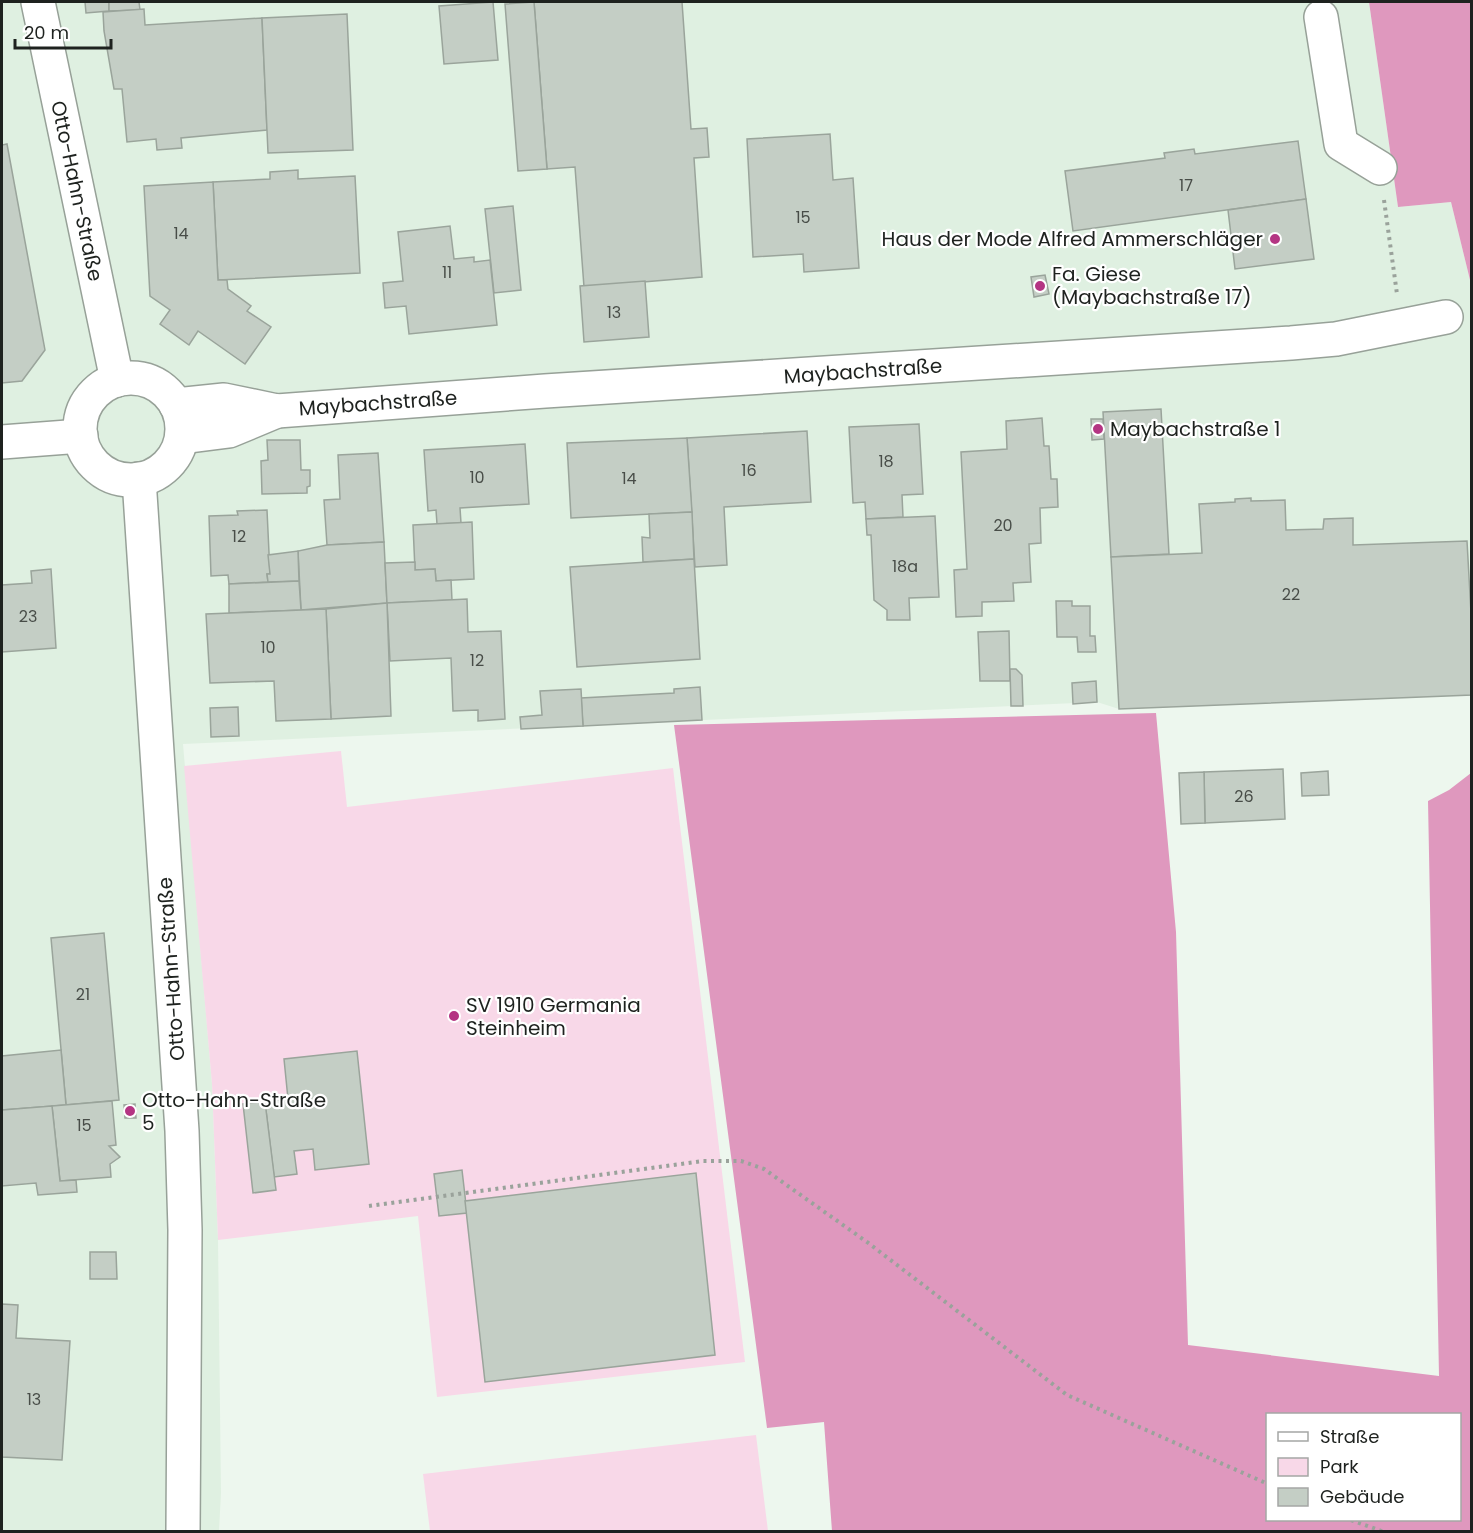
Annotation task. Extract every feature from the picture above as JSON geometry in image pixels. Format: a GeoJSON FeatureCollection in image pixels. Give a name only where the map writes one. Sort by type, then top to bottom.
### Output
{"type":"FeatureCollection","features":[{"type":"Feature","properties":{"kind":"street","name":"Otto-Hahn-Straße"},"geometry":{"type":"LineString","coordinates":[[38,2],[117,380]]}},
{"type":"Feature","properties":{"kind":"street"},"geometry":{"type":"LineString","coordinates":[[1321,17],[1341,144],[1380,168]]}},
{"type":"Feature","properties":{"kind":"street","name":"Maybachstraße"},"geometry":{"type":"LineString","coordinates":[[176,405],[224,400],[277,411],[545,391],[1291,343],[1336,339],[1446,317]]}},
{"type":"Feature","properties":{"kind":"street"},"geometry":{"type":"LineString","coordinates":[[134,378],[151,382],[165,391],[176,405],[182,421],[182,437],[177,452],[167,465],[154,474],[139,479],[115,477],[94,464],[85,451],[81,436],[81,421],[85,408],[104,386],[117,380],[134,378]]}},
{"type":"Feature","properties":{"kind":"street","name":"Maybachstraße"},"geometry":{"type":"LineString","coordinates":[[182,437],[229,431],[277,411]]}},
{"type":"Feature","properties":{"kind":"street"},"geometry":{"type":"LineString","coordinates":[[2,442],[81,436]]}},
{"type":"Feature","properties":{"kind":"street","name":"Otto-Hahn-Straße"},"geometry":{"type":"LineString","coordinates":[[139,479],[182,1131],[185,1230],[183,1532]]}},
{"type":"Feature","properties":{"kind":"path"},"geometry":{"type":"LineString","coordinates":[[1380,168],[1401,327]]}},
{"type":"Feature","properties":{"kind":"path"},"geometry":{"type":"LineString","coordinates":[[369,1206],[703,1161],[741,1161],[764,1169],[867,1242],[1067,1395],[1266,1483]]}},
{"type":"Feature","properties":{"kind":"path"},"geometry":{"type":"LineString","coordinates":[[1355,1521],[1384,1532]]}},
{"type":"Feature","properties":{"kind":"shaded area"},"geometry":{"type":"Polygon","coordinates":[[[2,2],[1369,2],[1398,207],[1451,202],[1471,284],[1471,695],[1119,709],[1097,702],[183,744],[212,1084],[218,1240],[221,1493],[219,1531],[2,1532],[2,2]]]}},
{"type":"Feature","properties":{"kind":"shaded area"},"geometry":{"type":"Polygon","coordinates":[[[1369,2],[1471,2],[1471,284],[1451,202],[1398,207],[1369,2]]]}},
{"type":"Feature","properties":{"kind":"shaded area"},"geometry":{"type":"Polygon","coordinates":[[[1156,713],[1176,932],[1188,1345],[1439,1376],[1428,801],[1449,790],[1471,773],[1471,1531],[832,1531],[824,1422],[767,1428],[674,725],[1156,713]]]}},
{"type":"Feature","properties":{"kind":"green space","name":"SV 1910 Germania Steinheim"},"geometry":{"type":"Polygon","coordinates":[[[341,751],[347,807],[673,768],[745,1362],[437,1397],[418,1216],[218,1240],[212,1084],[184,766],[341,751]]]}},
{"type":"Feature","properties":{"kind":"green space"},"geometry":{"type":"Polygon","coordinates":[[[756,1435],[768,1531],[430,1531],[423,1474],[756,1435]]]}},
{"type":"Feature","properties":{"kind":"building"},"geometry":{"type":"Polygon","coordinates":[[[85,2],[109,2],[109,11],[86,13],[85,2]]]}},
{"type":"Feature","properties":{"kind":"building"},"geometry":{"type":"Polygon","coordinates":[[[109,2],[139,2],[140,10],[109,11],[109,2]]]}},
{"type":"Feature","properties":{"kind":"building"},"geometry":{"type":"Polygon","coordinates":[[[493,2],[498,60],[444,64],[439,6],[493,2]]]}},
{"type":"Feature","properties":{"kind":"building"},"geometry":{"type":"Polygon","coordinates":[[[534,2],[682,2],[691,129],[707,128],[709,157],[694,158],[702,277],[584,287],[575,167],[547,169],[534,2]]]}},
{"type":"Feature","properties":{"kind":"building"},"geometry":{"type":"Polygon","coordinates":[[[534,2],[547,169],[518,171],[505,4],[534,2]]]}},
{"type":"Feature","properties":{"kind":"building"},"geometry":{"type":"Polygon","coordinates":[[[144,9],[145,25],[262,18],[267,130],[181,138],[182,148],[157,150],[156,139],[127,142],[122,89],[114,89],[103,12],[144,9]]]}},
{"type":"Feature","properties":{"kind":"building"},"geometry":{"type":"Polygon","coordinates":[[[347,14],[353,150],[268,153],[262,18],[347,14]]]}},
{"type":"Feature","properties":{"kind":"building"},"geometry":{"type":"Polygon","coordinates":[[[830,134],[833,180],[853,178],[859,268],[804,272],[803,254],[753,257],[747,139],[830,134]]]}},
{"type":"Feature","properties":{"kind":"building"},"geometry":{"type":"Polygon","coordinates":[[[1298,141],[1306,199],[1073,231],[1065,171],[1165,158],[1164,153],[1194,149],[1195,154],[1298,141]]]}},
{"type":"Feature","properties":{"kind":"building"},"geometry":{"type":"Polygon","coordinates":[[[7,144],[45,350],[22,381],[2,383],[2,145],[7,144]]]}},
{"type":"Feature","properties":{"kind":"building"},"geometry":{"type":"Polygon","coordinates":[[[298,170],[298,179],[355,176],[360,273],[218,280],[213,182],[270,179],[270,172],[298,170]]]}},
{"type":"Feature","properties":{"kind":"building"},"geometry":{"type":"Polygon","coordinates":[[[213,182],[218,280],[227,280],[228,289],[251,306],[247,311],[271,327],[245,364],[198,331],[189,345],[160,324],[170,310],[150,296],[144,186],[213,182]]]}},
{"type":"Feature","properties":{"kind":"building"},"geometry":{"type":"Polygon","coordinates":[[[1306,199],[1314,259],[1235,269],[1228,210],[1306,199]]]}},
{"type":"Feature","properties":{"kind":"building"},"geometry":{"type":"Polygon","coordinates":[[[513,206],[521,290],[494,293],[485,209],[513,206]]]}},
{"type":"Feature","properties":{"kind":"building"},"geometry":{"type":"Polygon","coordinates":[[[450,226],[454,259],[474,257],[474,262],[490,260],[497,325],[409,334],[406,306],[385,308],[383,283],[403,281],[398,232],[450,226]]]}},
{"type":"Feature","properties":{"kind":"building","name":"Fa. Giese (Maybachstraße 17)"},"geometry":{"type":"Polygon","coordinates":[[[1045,275],[1049,294],[1034,297],[1031,277],[1045,275]]]}},
{"type":"Feature","properties":{"kind":"building"},"geometry":{"type":"Polygon","coordinates":[[[645,281],[649,337],[584,342],[580,286],[645,281]]]}},
{"type":"Feature","properties":{"kind":"building"},"geometry":{"type":"Polygon","coordinates":[[[1161,409],[1169,554],[1111,557],[1103,412],[1161,409]]]}},
{"type":"Feature","properties":{"kind":"building"},"geometry":{"type":"Polygon","coordinates":[[[1042,418],[1044,446],[1049,446],[1051,479],[1057,479],[1058,507],[1040,508],[1041,543],[1029,544],[1031,582],[1013,583],[1014,601],[982,602],[982,616],[956,617],[954,570],[967,569],[961,452],[1007,449],[1006,421],[1042,418]]]}},
{"type":"Feature","properties":{"kind":"building","name":"Maybachstraße 1"},"geometry":{"type":"Polygon","coordinates":[[[1091,419],[1103,419],[1104,439],[1092,440],[1091,419]]]}},
{"type":"Feature","properties":{"kind":"building"},"geometry":{"type":"Polygon","coordinates":[[[919,424],[923,494],[902,495],[903,517],[866,519],[865,502],[853,503],[849,427],[919,424]]]}},
{"type":"Feature","properties":{"kind":"building"},"geometry":{"type":"Polygon","coordinates":[[[807,431],[811,502],[724,507],[727,565],[695,567],[687,438],[807,431]]]}},
{"type":"Feature","properties":{"kind":"building"},"geometry":{"type":"Polygon","coordinates":[[[687,438],[692,512],[571,518],[567,443],[687,438]]]}},
{"type":"Feature","properties":{"kind":"building"},"geometry":{"type":"Polygon","coordinates":[[[267,440],[300,440],[301,470],[310,470],[310,486],[307,487],[307,493],[262,494],[261,461],[268,460],[267,440]]]}},
{"type":"Feature","properties":{"kind":"building"},"geometry":{"type":"Polygon","coordinates":[[[525,444],[529,504],[460,508],[461,523],[437,524],[436,510],[428,511],[424,450],[525,444]]]}},
{"type":"Feature","properties":{"kind":"building"},"geometry":{"type":"Polygon","coordinates":[[[378,453],[384,542],[327,545],[324,500],[340,499],[338,455],[378,453]]]}},
{"type":"Feature","properties":{"kind":"building"},"geometry":{"type":"Polygon","coordinates":[[[1251,498],[1251,501],[1285,500],[1286,530],[1323,529],[1324,519],[1353,518],[1353,545],[1467,541],[1472,631],[1472,695],[1119,709],[1111,557],[1202,553],[1199,504],[1235,502],[1235,499],[1251,498]]]}},
{"type":"Feature","properties":{"kind":"building"},"geometry":{"type":"Polygon","coordinates":[[[267,510],[270,574],[267,574],[268,582],[229,584],[228,575],[211,576],[209,516],[238,515],[237,511],[267,510]]]}},
{"type":"Feature","properties":{"kind":"building"},"geometry":{"type":"Polygon","coordinates":[[[692,512],[694,559],[643,562],[642,537],[650,538],[649,514],[692,512]]]}},
{"type":"Feature","properties":{"kind":"building"},"geometry":{"type":"Polygon","coordinates":[[[935,516],[939,597],[909,598],[910,620],[887,620],[887,610],[874,600],[871,535],[867,535],[866,519],[935,516]]]}},
{"type":"Feature","properties":{"kind":"building"},"geometry":{"type":"Polygon","coordinates":[[[472,522],[474,579],[436,581],[435,569],[415,570],[413,525],[472,522]]]}},
{"type":"Feature","properties":{"kind":"building"},"geometry":{"type":"Polygon","coordinates":[[[384,542],[387,603],[301,610],[298,551],[327,545],[384,542]]]}},
{"type":"Feature","properties":{"kind":"building"},"geometry":{"type":"Polygon","coordinates":[[[298,551],[299,581],[268,582],[267,574],[270,574],[268,555],[298,551]]]}},
{"type":"Feature","properties":{"kind":"building"},"geometry":{"type":"Polygon","coordinates":[[[694,559],[700,659],[577,667],[570,567],[694,559]]]}},
{"type":"Feature","properties":{"kind":"building"},"geometry":{"type":"Polygon","coordinates":[[[415,562],[415,570],[435,569],[436,581],[451,580],[452,600],[387,603],[385,563],[415,562]]]}},
{"type":"Feature","properties":{"kind":"building"},"geometry":{"type":"Polygon","coordinates":[[[51,569],[56,648],[2,652],[2,585],[32,583],[31,571],[51,569]]]}},
{"type":"Feature","properties":{"kind":"building"},"geometry":{"type":"Polygon","coordinates":[[[299,581],[301,610],[229,613],[229,584],[299,581]]]}},
{"type":"Feature","properties":{"kind":"building"},"geometry":{"type":"Polygon","coordinates":[[[467,599],[468,632],[501,631],[505,719],[478,721],[478,710],[453,711],[451,658],[390,661],[387,603],[467,599]]]}},
{"type":"Feature","properties":{"kind":"building"},"geometry":{"type":"Polygon","coordinates":[[[1056,601],[1072,601],[1072,606],[1090,606],[1090,636],[1095,636],[1096,652],[1078,652],[1077,637],[1057,637],[1056,601]]]}},
{"type":"Feature","properties":{"kind":"building"},"geometry":{"type":"Polygon","coordinates":[[[387,603],[391,716],[331,719],[326,609],[387,603]]]}},
{"type":"Feature","properties":{"kind":"building"},"geometry":{"type":"Polygon","coordinates":[[[326,609],[331,719],[276,721],[274,681],[210,683],[206,614],[326,609]]]}},
{"type":"Feature","properties":{"kind":"building"},"geometry":{"type":"Polygon","coordinates":[[[1009,631],[1010,681],[980,681],[978,632],[1009,631]]]}},
{"type":"Feature","properties":{"kind":"building"},"geometry":{"type":"Polygon","coordinates":[[[1010,669],[1016,669],[1022,675],[1023,706],[1011,706],[1010,669]]]}},
{"type":"Feature","properties":{"kind":"building"},"geometry":{"type":"Polygon","coordinates":[[[1096,681],[1097,702],[1073,704],[1072,683],[1096,681]]]}},
{"type":"Feature","properties":{"kind":"building"},"geometry":{"type":"Polygon","coordinates":[[[700,687],[702,720],[583,726],[581,698],[674,693],[674,689],[700,687]]]}},
{"type":"Feature","properties":{"kind":"building"},"geometry":{"type":"Polygon","coordinates":[[[581,689],[583,726],[521,729],[520,717],[542,715],[540,691],[581,689]]]}},
{"type":"Feature","properties":{"kind":"building"},"geometry":{"type":"Polygon","coordinates":[[[238,707],[239,736],[211,737],[210,708],[238,707]]]}},
{"type":"Feature","properties":{"kind":"building"},"geometry":{"type":"Polygon","coordinates":[[[1283,769],[1285,819],[1205,823],[1204,772],[1283,769]]]}},
{"type":"Feature","properties":{"kind":"building"},"geometry":{"type":"Polygon","coordinates":[[[1328,771],[1329,795],[1302,796],[1301,773],[1328,771]]]}},
{"type":"Feature","properties":{"kind":"building"},"geometry":{"type":"Polygon","coordinates":[[[1204,772],[1205,823],[1181,824],[1179,773],[1204,772]]]}},
{"type":"Feature","properties":{"kind":"building"},"geometry":{"type":"Polygon","coordinates":[[[104,933],[119,1100],[66,1105],[51,938],[104,933]]]}},
{"type":"Feature","properties":{"kind":"building"},"geometry":{"type":"Polygon","coordinates":[[[61,1050],[66,1105],[2,1110],[2,1056],[61,1050]]]}},
{"type":"Feature","properties":{"kind":"building"},"geometry":{"type":"Polygon","coordinates":[[[357,1051],[369,1164],[315,1170],[313,1149],[294,1151],[297,1174],[274,1177],[265,1102],[288,1099],[284,1059],[357,1051]]]}},
{"type":"Feature","properties":{"kind":"building"},"geometry":{"type":"Polygon","coordinates":[[[112,1101],[116,1145],[109,1146],[120,1157],[110,1164],[111,1177],[60,1181],[52,1106],[112,1101]]]}},
{"type":"Feature","properties":{"kind":"building"},"geometry":{"type":"Polygon","coordinates":[[[265,1102],[276,1190],[253,1193],[243,1104],[265,1102]]]}},
{"type":"Feature","properties":{"kind":"building","name":"Otto-Hahn-Straße 5"},"geometry":{"type":"Polygon","coordinates":[[[135,1104],[136,1118],[125,1118],[124,1105],[135,1104]]]}},
{"type":"Feature","properties":{"kind":"building"},"geometry":{"type":"Polygon","coordinates":[[[52,1106],[60,1181],[76,1180],[77,1192],[38,1195],[36,1183],[2,1186],[2,1110],[52,1106]]]}},
{"type":"Feature","properties":{"kind":"building"},"geometry":{"type":"Polygon","coordinates":[[[462,1170],[467,1213],[439,1216],[434,1174],[462,1170]]]}},
{"type":"Feature","properties":{"kind":"building"},"geometry":{"type":"Polygon","coordinates":[[[696,1173],[715,1355],[485,1382],[465,1201],[696,1173]]]}},
{"type":"Feature","properties":{"kind":"building"},"geometry":{"type":"Polygon","coordinates":[[[90,1252],[116,1252],[117,1279],[90,1279],[90,1252]]]}},
{"type":"Feature","properties":{"kind":"building"},"geometry":{"type":"Polygon","coordinates":[[[2,1304],[18,1305],[16,1338],[70,1341],[62,1460],[2,1457],[2,1304]]]}},
{"type":"Feature","properties":{"kind":"place","name":"Haus der Mode Alfred Ammerschläger"},"geometry":{"type":"Point","coordinates":[1275,239]}},
{"type":"Feature","properties":{"kind":"place","name":"Fa. Giese (Maybachstraße 17)"},"geometry":{"type":"Point","coordinates":[1040,286]}},
{"type":"Feature","properties":{"kind":"place","name":"Maybachstraße 1"},"geometry":{"type":"Point","coordinates":[1098,429]}},
{"type":"Feature","properties":{"kind":"place","name":"SV 1910 Germania Steinheim"},"geometry":{"type":"Point","coordinates":[454,1016]}},
{"type":"Feature","properties":{"kind":"place","name":"Otto-Hahn-Straße 5"},"geometry":{"type":"Point","coordinates":[130,1111]}}]}
